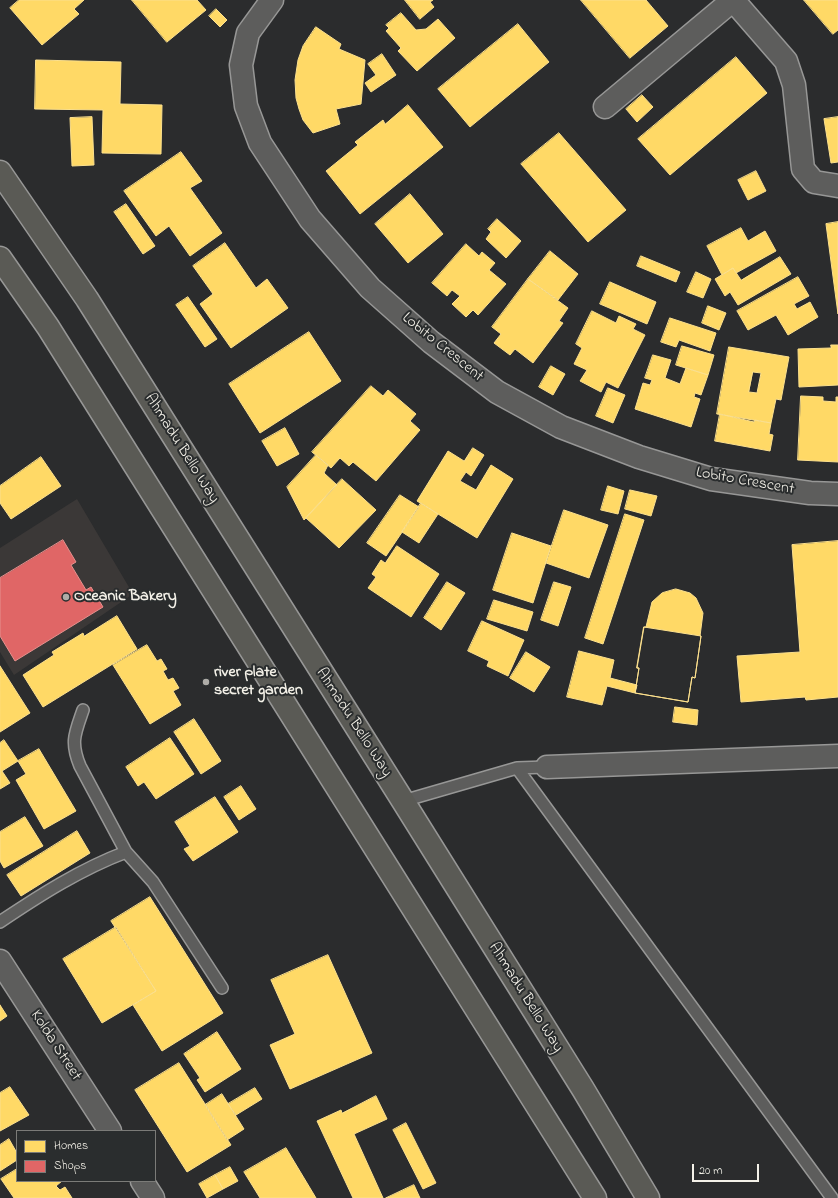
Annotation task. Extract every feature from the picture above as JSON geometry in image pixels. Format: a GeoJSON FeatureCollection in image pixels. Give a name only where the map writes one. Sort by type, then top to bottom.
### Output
{"type":"FeatureCollection","features":[{"type":"Feature","properties":{"kind":"main road","name":"Ahmadu Bello Way"},"geometry":{"type":"LineString","coordinates":[[0,172],[87,299],[583,1089],[648,1198]]}},
{"type":"Feature","properties":{"kind":"main road"},"geometry":{"type":"LineString","coordinates":[[0,258],[48,327],[595,1198]]}},
{"type":"Feature","properties":{"kind":"street","name":"Lobito Crescent"},"geometry":{"type":"LineString","coordinates":[[272,0],[248,33],[241,65],[246,106],[260,143],[310,219],[370,288],[431,342],[497,392],[561,426],[639,458],[712,479],[810,492],[838,494]]}},
{"type":"Feature","properties":{"kind":"street"},"geometry":{"type":"LineString","coordinates":[[605,107],[733,0],[786,61],[794,85],[803,169],[814,182],[838,186]]}},
{"type":"Feature","properties":{"kind":"street"},"geometry":{"type":"LineString","coordinates":[[547,767],[838,756]]}},
{"type":"Feature","properties":{"kind":"street","name":"Kolda Street"},"geometry":{"type":"LineString","coordinates":[[0,961],[109,1130]]}},
{"type":"Feature","properties":{"kind":"street"},"geometry":{"type":"LineString","coordinates":[[143,1182],[153,1198]]}},
{"type":"Feature","properties":{"kind":"lane"},"geometry":{"type":"LineString","coordinates":[[83,710],[75,733],[74,751],[83,773],[126,852],[153,882],[222,988]]}},
{"type":"Feature","properties":{"kind":"lane"},"geometry":{"type":"LineString","coordinates":[[403,801],[517,768],[547,767]]}},
{"type":"Feature","properties":{"kind":"lane"},"geometry":{"type":"LineString","coordinates":[[517,768],[832,1198]]}},
{"type":"Feature","properties":{"kind":"lane"},"geometry":{"type":"LineString","coordinates":[[0,922],[50,889],[106,860],[126,852]]}},
{"type":"Feature","properties":{"kind":"shaded area"},"geometry":{"type":"Polygon","coordinates":[[[77,499],[133,594],[14,675],[0,652],[0,548],[77,499]]]}},
{"type":"Feature","properties":{"kind":"building: Homes"},"geometry":{"type":"Polygon","coordinates":[[[19,0],[84,0],[74,9],[79,14],[42,45],[10,8],[19,0]]]}},
{"type":"Feature","properties":{"kind":"building: Homes"},"geometry":{"type":"Polygon","coordinates":[[[132,0],[197,0],[206,10],[167,42],[132,0]]]}},
{"type":"Feature","properties":{"kind":"building: Homes"},"geometry":{"type":"Polygon","coordinates":[[[405,0],[433,0],[430,2],[434,7],[420,19],[405,0]]]}},
{"type":"Feature","properties":{"kind":"building: Homes"},"geometry":{"type":"Polygon","coordinates":[[[581,0],[646,0],[668,26],[630,58],[581,0]]]}},
{"type":"Feature","properties":{"kind":"building: Homes"},"geometry":{"type":"Polygon","coordinates":[[[804,0],[838,0],[838,30],[833,34],[804,0]]]}},
{"type":"Feature","properties":{"kind":"building: Homes"},"geometry":{"type":"Polygon","coordinates":[[[216,9],[227,20],[220,27],[209,16],[216,9]]]}},
{"type":"Feature","properties":{"kind":"building: Homes"},"geometry":{"type":"Polygon","coordinates":[[[401,13],[416,30],[426,29],[438,19],[455,38],[417,71],[398,51],[401,48],[386,31],[389,28],[386,25],[401,13]]]}},
{"type":"Feature","properties":{"kind":"building: Homes"},"geometry":{"type":"Polygon","coordinates":[[[518,24],[549,62],[470,127],[438,89],[518,24]]]}},
{"type":"Feature","properties":{"kind":"building: Homes"},"geometry":{"type":"Polygon","coordinates":[[[316,27],[341,44],[339,49],[365,60],[361,104],[336,109],[340,124],[313,133],[303,120],[299,109],[296,98],[295,80],[298,60],[303,46],[316,27]]]}},
{"type":"Feature","properties":{"kind":"building: Homes"},"geometry":{"type":"Polygon","coordinates":[[[382,54],[396,75],[371,92],[365,83],[376,75],[368,64],[382,54]]]}},
{"type":"Feature","properties":{"kind":"building: Homes"},"geometry":{"type":"Polygon","coordinates":[[[736,57],[767,93],[670,175],[638,139],[736,57]]]}},
{"type":"Feature","properties":{"kind":"building: Homes"},"geometry":{"type":"Polygon","coordinates":[[[36,60],[121,62],[120,104],[162,105],[161,154],[102,153],[103,110],[35,109],[36,60]]]}},
{"type":"Feature","properties":{"kind":"building: Homes"},"geometry":{"type":"Polygon","coordinates":[[[642,95],[653,107],[637,122],[626,109],[642,95]]]}},
{"type":"Feature","properties":{"kind":"building: Homes"},"geometry":{"type":"Polygon","coordinates":[[[408,105],[443,147],[360,214],[326,171],[358,145],[355,142],[383,120],[385,124],[408,105]]]}},
{"type":"Feature","properties":{"kind":"building: Homes"},"geometry":{"type":"Polygon","coordinates":[[[92,117],[94,165],[72,166],[70,118],[92,117]]]}},
{"type":"Feature","properties":{"kind":"building: Homes"},"geometry":{"type":"Polygon","coordinates":[[[838,117],[838,162],[831,163],[824,119],[838,117]]]}},
{"type":"Feature","properties":{"kind":"building: Homes"},"geometry":{"type":"Polygon","coordinates":[[[559,133],[626,210],[588,242],[521,164],[559,133]]]}},
{"type":"Feature","properties":{"kind":"building: Homes"},"geometry":{"type":"Polygon","coordinates":[[[181,152],[202,181],[190,188],[222,233],[190,256],[169,226],[156,236],[124,191],[181,152]]]}},
{"type":"Feature","properties":{"kind":"building: Homes"},"geometry":{"type":"Polygon","coordinates":[[[756,171],[766,191],[748,200],[738,180],[756,171]]]}},
{"type":"Feature","properties":{"kind":"building: Homes"},"geometry":{"type":"Polygon","coordinates":[[[410,194],[443,234],[408,263],[375,224],[410,194]]]}},
{"type":"Feature","properties":{"kind":"building: Homes"},"geometry":{"type":"Polygon","coordinates":[[[126,204],[155,246],[143,254],[114,212],[126,204]]]}},
{"type":"Feature","properties":{"kind":"building: Homes"},"geometry":{"type":"Polygon","coordinates":[[[497,219],[521,241],[506,258],[486,239],[491,232],[488,229],[497,219]]]}},
{"type":"Feature","properties":{"kind":"building: Homes"},"geometry":{"type":"Polygon","coordinates":[[[838,222],[838,314],[826,224],[838,222]]]}},
{"type":"Feature","properties":{"kind":"building: Homes"},"geometry":{"type":"Polygon","coordinates":[[[741,228],[748,241],[765,231],[776,251],[736,273],[733,268],[722,275],[707,246],[741,228]]]}},
{"type":"Feature","properties":{"kind":"building: Homes"},"geometry":{"type":"Polygon","coordinates":[[[225,243],[256,288],[267,279],[288,308],[231,348],[200,304],[213,294],[193,266],[225,243]]]}},
{"type":"Feature","properties":{"kind":"building: Homes"},"geometry":{"type":"Polygon","coordinates":[[[466,244],[479,256],[482,252],[495,263],[489,270],[506,284],[478,315],[473,310],[466,317],[452,304],[460,296],[452,290],[447,296],[432,283],[466,244]]]}},
{"type":"Feature","properties":{"kind":"building: Homes"},"geometry":{"type":"Polygon","coordinates":[[[550,251],[578,274],[558,300],[528,279],[550,251]]]}},
{"type":"Feature","properties":{"kind":"building: Homes"},"geometry":{"type":"Polygon","coordinates":[[[641,256],[680,272],[676,282],[637,266],[641,256]]]}},
{"type":"Feature","properties":{"kind":"building: Homes"},"geometry":{"type":"Polygon","coordinates":[[[780,257],[791,274],[738,305],[730,292],[725,296],[715,279],[733,268],[741,280],[780,257]]]}},
{"type":"Feature","properties":{"kind":"building: Homes"},"geometry":{"type":"Polygon","coordinates":[[[696,272],[711,279],[703,298],[687,292],[696,272]]]}},
{"type":"Feature","properties":{"kind":"building: Homes"},"geometry":{"type":"Polygon","coordinates":[[[798,277],[809,296],[794,304],[797,309],[810,302],[818,317],[788,335],[776,315],[748,330],[737,311],[798,277]]]}},
{"type":"Feature","properties":{"kind":"building: Homes"},"geometry":{"type":"Polygon","coordinates":[[[528,279],[568,308],[559,321],[563,323],[533,363],[515,349],[510,355],[494,343],[501,334],[492,327],[528,279]]]}},
{"type":"Feature","properties":{"kind":"building: Homes"},"geometry":{"type":"Polygon","coordinates":[[[610,282],[656,302],[647,324],[600,304],[610,282]]]}},
{"type":"Feature","properties":{"kind":"building: Homes"},"geometry":{"type":"Polygon","coordinates":[[[188,297],[217,339],[205,347],[176,305],[188,297]]]}},
{"type":"Feature","properties":{"kind":"building: Homes"},"geometry":{"type":"Polygon","coordinates":[[[708,306],[726,313],[719,330],[702,323],[708,306]]]}},
{"type":"Feature","properties":{"kind":"building: Homes"},"geometry":{"type":"Polygon","coordinates":[[[592,311],[616,323],[619,316],[636,324],[633,329],[645,335],[618,388],[606,382],[601,392],[580,381],[587,370],[574,364],[582,348],[576,344],[592,311]]]}},
{"type":"Feature","properties":{"kind":"building: Homes"},"geometry":{"type":"Polygon","coordinates":[[[670,318],[716,333],[710,351],[679,340],[676,347],[661,342],[670,318]]]}},
{"type":"Feature","properties":{"kind":"building: Homes"},"geometry":{"type":"Polygon","coordinates":[[[309,332],[341,381],[260,433],[229,384],[309,332]]]}},
{"type":"Feature","properties":{"kind":"building: Homes"},"geometry":{"type":"Polygon","coordinates":[[[831,345],[838,345],[838,385],[799,387],[798,349],[831,348],[831,345]]]}},
{"type":"Feature","properties":{"kind":"building: Homes"},"geometry":{"type":"Polygon","coordinates":[[[682,346],[714,355],[708,375],[676,365],[682,346]]]}},
{"type":"Feature","properties":{"kind":"building: Homes"},"geometry":{"type":"Polygon","coordinates":[[[729,347],[789,357],[781,400],[776,399],[771,423],[717,414],[729,347]],[[753,372],[749,392],[757,393],[761,373],[753,372]]]}},
{"type":"Feature","properties":{"kind":"building: Homes"},"geometry":{"type":"Polygon","coordinates":[[[653,355],[671,360],[665,378],[680,384],[686,368],[708,375],[701,395],[695,393],[694,397],[700,399],[691,427],[635,409],[643,383],[650,385],[652,380],[645,378],[653,355]]]}},
{"type":"Feature","properties":{"kind":"building: Homes"},"geometry":{"type":"Polygon","coordinates":[[[551,366],[565,374],[553,395],[539,387],[551,366]]]}},
{"type":"Feature","properties":{"kind":"building: Homes"},"geometry":{"type":"Polygon","coordinates":[[[371,386],[383,396],[388,390],[416,414],[410,421],[420,430],[376,481],[353,462],[349,466],[340,458],[331,468],[312,452],[371,386]]]}},
{"type":"Feature","properties":{"kind":"building: Homes"},"geometry":{"type":"Polygon","coordinates":[[[608,388],[625,395],[613,423],[596,416],[608,388]]]}},
{"type":"Feature","properties":{"kind":"building: Homes"},"geometry":{"type":"Polygon","coordinates":[[[801,396],[823,397],[823,401],[836,402],[836,397],[838,397],[838,462],[798,460],[801,396]]]}},
{"type":"Feature","properties":{"kind":"building: Homes"},"geometry":{"type":"Polygon","coordinates":[[[720,414],[754,422],[755,420],[771,423],[769,434],[773,435],[770,451],[715,441],[720,414]]]}},
{"type":"Feature","properties":{"kind":"building: Homes"},"geometry":{"type":"Polygon","coordinates":[[[285,428],[299,454],[277,466],[262,441],[285,428]]]}},
{"type":"Feature","properties":{"kind":"building: Homes"},"geometry":{"type":"Polygon","coordinates":[[[473,448],[484,455],[471,476],[466,472],[460,481],[476,490],[491,465],[513,479],[477,538],[417,501],[448,451],[464,461],[473,448]]]}},
{"type":"Feature","properties":{"kind":"building: Homes"},"geometry":{"type":"Polygon","coordinates":[[[316,455],[328,465],[324,473],[337,485],[304,520],[287,487],[316,455]]]}},
{"type":"Feature","properties":{"kind":"building: Homes"},"geometry":{"type":"Polygon","coordinates":[[[41,457],[61,486],[11,519],[0,503],[0,486],[41,457]]]}},
{"type":"Feature","properties":{"kind":"building: Homes"},"geometry":{"type":"Polygon","coordinates":[[[342,479],[376,510],[339,548],[306,518],[342,479]]]}},
{"type":"Feature","properties":{"kind":"building: Homes"},"geometry":{"type":"Polygon","coordinates":[[[608,486],[624,491],[618,514],[601,510],[608,486]]]}},
{"type":"Feature","properties":{"kind":"building: Homes"},"geometry":{"type":"Polygon","coordinates":[[[630,490],[657,496],[651,516],[625,509],[630,490]]]}},
{"type":"Feature","properties":{"kind":"building: Homes"},"geometry":{"type":"Polygon","coordinates":[[[400,495],[419,507],[386,556],[367,543],[400,495]]]}},
{"type":"Feature","properties":{"kind":"building: Homes"},"geometry":{"type":"Polygon","coordinates":[[[421,503],[438,514],[419,543],[402,532],[421,503]]]}},
{"type":"Feature","properties":{"kind":"building: Homes"},"geometry":{"type":"Polygon","coordinates":[[[564,510],[608,525],[589,578],[546,563],[564,510]]]}},
{"type":"Feature","properties":{"kind":"building: Homes"},"geometry":{"type":"Polygon","coordinates":[[[625,514],[644,520],[603,644],[585,638],[625,514]]]}},
{"type":"Feature","properties":{"kind":"building: Homes"},"geometry":{"type":"Polygon","coordinates":[[[512,533],[551,546],[533,603],[493,590],[512,533]]]}},
{"type":"Feature","properties":{"kind":"building: Homes"},"geometry":{"type":"Polygon","coordinates":[[[838,541],[838,697],[806,700],[805,697],[741,702],[737,656],[800,652],[792,545],[838,541]]]}},
{"type":"Feature","properties":{"kind":"building: Homes"},"geometry":{"type":"Polygon","coordinates":[[[397,546],[439,574],[411,617],[368,588],[376,577],[372,574],[381,560],[385,563],[397,546]]]}},
{"type":"Feature","properties":{"kind":"building: Homes"},"geometry":{"type":"Polygon","coordinates":[[[447,582],[465,593],[441,630],[424,618],[447,582]]]}},
{"type":"Feature","properties":{"kind":"building: Homes"},"geometry":{"type":"Polygon","coordinates":[[[554,582],[571,587],[558,626],[541,620],[554,582]]]}},
{"type":"Feature","properties":{"kind":"building: Homes"},"geometry":{"type":"Polygon","coordinates":[[[676,589],[690,593],[696,598],[703,613],[695,678],[692,677],[688,702],[635,693],[639,668],[637,668],[644,627],[646,627],[652,602],[662,593],[676,589]]]}},
{"type":"Feature","properties":{"kind":"building: Homes"},"geometry":{"type":"Polygon","coordinates":[[[494,600],[533,612],[527,631],[487,619],[494,600]]]}},
{"type":"Feature","properties":{"kind":"building: Homes"},"geometry":{"type":"Polygon","coordinates":[[[117,616],[137,649],[43,707],[23,675],[54,655],[52,652],[83,633],[84,636],[117,616]]]}},
{"type":"Feature","properties":{"kind":"building: Homes"},"geometry":{"type":"Polygon","coordinates":[[[482,621],[524,640],[508,676],[487,666],[489,661],[468,651],[482,621]]]}},
{"type":"Feature","properties":{"kind":"building: Homes"},"geometry":{"type":"Polygon","coordinates":[[[644,627],[701,636],[695,678],[692,677],[688,702],[635,693],[639,668],[637,668],[644,627]]]}},
{"type":"Feature","properties":{"kind":"building: Homes"},"geometry":{"type":"Polygon","coordinates":[[[147,645],[157,661],[161,659],[167,669],[163,671],[168,680],[173,678],[179,688],[173,691],[181,705],[150,724],[113,665],[147,645]]]}},
{"type":"Feature","properties":{"kind":"building: Homes"},"geometry":{"type":"Polygon","coordinates":[[[579,651],[614,660],[610,678],[637,685],[635,693],[607,686],[602,705],[567,697],[579,651]]]}},
{"type":"Feature","properties":{"kind":"building: Homes"},"geometry":{"type":"Polygon","coordinates":[[[526,652],[550,667],[534,692],[510,678],[526,652]]]}},
{"type":"Feature","properties":{"kind":"building: Homes"},"geometry":{"type":"Polygon","coordinates":[[[0,666],[30,713],[0,732],[0,666]]]}},
{"type":"Feature","properties":{"kind":"building: Homes"},"geometry":{"type":"Polygon","coordinates":[[[675,707],[698,710],[697,725],[673,722],[675,707]]]}},
{"type":"Feature","properties":{"kind":"building: Homes"},"geometry":{"type":"Polygon","coordinates":[[[194,719],[221,761],[201,774],[174,732],[194,719]]]}},
{"type":"Feature","properties":{"kind":"building: Homes"},"geometry":{"type":"Polygon","coordinates":[[[170,738],[194,774],[156,799],[144,782],[138,786],[126,767],[170,738]]]}},
{"type":"Feature","properties":{"kind":"building: Homes"},"geometry":{"type":"Polygon","coordinates":[[[4,740],[18,761],[2,771],[10,783],[0,789],[0,743],[4,740]]]}},
{"type":"Feature","properties":{"kind":"building: Homes"},"geometry":{"type":"Polygon","coordinates":[[[39,749],[76,811],[44,829],[16,780],[26,774],[18,761],[39,749]]]}},
{"type":"Feature","properties":{"kind":"building: Homes"},"geometry":{"type":"Polygon","coordinates":[[[241,786],[256,809],[239,820],[224,797],[241,786]]]}},
{"type":"Feature","properties":{"kind":"building: Homes"},"geometry":{"type":"Polygon","coordinates":[[[215,797],[238,832],[193,861],[184,849],[190,846],[175,822],[215,797]]]}},
{"type":"Feature","properties":{"kind":"building: Homes"},"geometry":{"type":"Polygon","coordinates":[[[25,817],[43,846],[4,868],[0,861],[0,832],[25,817]]]}},
{"type":"Feature","properties":{"kind":"building: Homes"},"geometry":{"type":"Polygon","coordinates":[[[77,831],[90,853],[21,896],[7,875],[77,831]]]}},
{"type":"Feature","properties":{"kind":"building: Homes"},"geometry":{"type":"Polygon","coordinates":[[[150,897],[223,1013],[162,1051],[133,1005],[156,991],[111,921],[150,897]]]}},
{"type":"Feature","properties":{"kind":"building: Homes"},"geometry":{"type":"Polygon","coordinates":[[[116,927],[156,991],[102,1023],[63,959],[116,927]]]}},
{"type":"Feature","properties":{"kind":"building: Homes"},"geometry":{"type":"Polygon","coordinates":[[[328,955],[372,1053],[290,1089],[270,1045],[295,1034],[271,980],[328,955]]]}},
{"type":"Feature","properties":{"kind":"building: Homes"},"geometry":{"type":"Polygon","coordinates":[[[0,1005],[7,1016],[0,1021],[0,1005]]]}},
{"type":"Feature","properties":{"kind":"building: Homes"},"geometry":{"type":"Polygon","coordinates":[[[217,1032],[241,1069],[205,1092],[197,1080],[200,1078],[184,1054],[217,1032]]]}},
{"type":"Feature","properties":{"kind":"building: Homes"},"geometry":{"type":"Polygon","coordinates":[[[179,1063],[231,1145],[187,1172],[135,1090],[179,1063]]]}},
{"type":"Feature","properties":{"kind":"building: Homes"},"geometry":{"type":"Polygon","coordinates":[[[10,1087],[29,1115],[0,1131],[0,1093],[10,1087]]]}},
{"type":"Feature","properties":{"kind":"building: Homes"},"geometry":{"type":"Polygon","coordinates":[[[255,1088],[262,1099],[236,1115],[228,1104],[255,1088]]]}},
{"type":"Feature","properties":{"kind":"building: Homes"},"geometry":{"type":"Polygon","coordinates":[[[222,1094],[244,1129],[227,1140],[205,1105],[222,1094]]]}},
{"type":"Feature","properties":{"kind":"building: Homes"},"geometry":{"type":"Polygon","coordinates":[[[376,1096],[387,1119],[354,1134],[383,1198],[353,1198],[317,1121],[341,1110],[342,1113],[376,1096]]]}},
{"type":"Feature","properties":{"kind":"building: Homes"},"geometry":{"type":"Polygon","coordinates":[[[406,1123],[436,1183],[423,1189],[393,1130],[406,1123]]]}},
{"type":"Feature","properties":{"kind":"building: Homes"},"geometry":{"type":"Polygon","coordinates":[[[9,1139],[16,1151],[16,1161],[0,1171],[0,1145],[9,1139]]]}},
{"type":"Feature","properties":{"kind":"building: Homes"},"geometry":{"type":"Polygon","coordinates":[[[286,1148],[316,1198],[260,1198],[244,1172],[286,1148]]]}},
{"type":"Feature","properties":{"kind":"building: Homes"},"geometry":{"type":"Polygon","coordinates":[[[230,1167],[238,1181],[223,1189],[215,1175],[230,1167]]]}},
{"type":"Feature","properties":{"kind":"building: Homes"},"geometry":{"type":"Polygon","coordinates":[[[16,1170],[16,1182],[61,1182],[56,1186],[60,1190],[65,1187],[72,1198],[14,1198],[1,1179],[16,1170]]]}},
{"type":"Feature","properties":{"kind":"building: Homes"},"geometry":{"type":"Polygon","coordinates":[[[215,1175],[223,1189],[207,1198],[199,1184],[215,1175]]]}},
{"type":"Feature","properties":{"kind":"building: Homes"},"geometry":{"type":"Polygon","coordinates":[[[414,1185],[420,1198],[386,1198],[414,1185]]]}},
{"type":"Feature","properties":{"kind":"building: Shops"},"geometry":{"type":"Polygon","coordinates":[[[63,540],[76,562],[71,565],[86,590],[91,587],[103,607],[15,661],[0,636],[0,578],[63,540]]]}},
{"type":"Feature","properties":{"kind":"place","name":"Oceanic Bakery"},"geometry":{"type":"Point","coordinates":[66,597]}},
{"type":"Feature","properties":{"kind":"place","name":"river plate secret garden"},"geometry":{"type":"Point","coordinates":[206,682]}}]}
